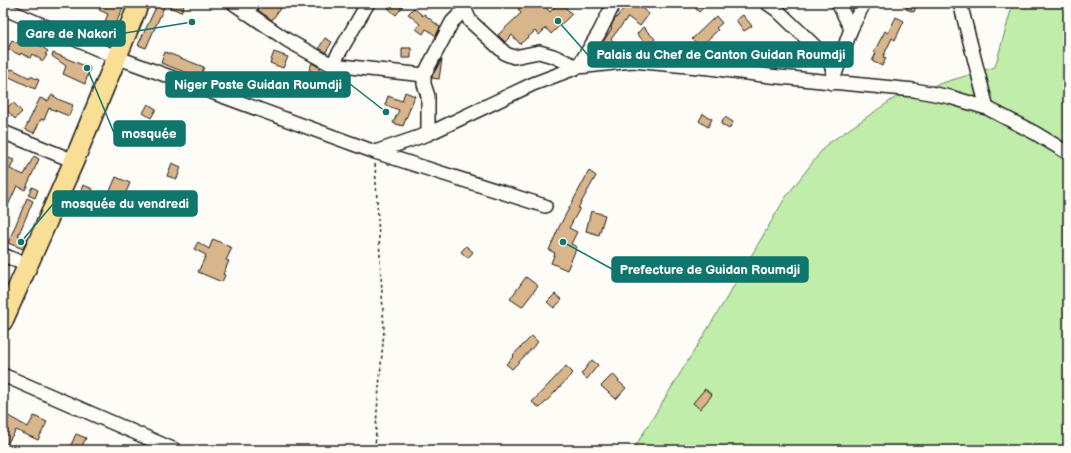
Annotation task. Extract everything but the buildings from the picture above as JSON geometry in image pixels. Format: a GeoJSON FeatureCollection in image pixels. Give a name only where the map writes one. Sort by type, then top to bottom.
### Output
{"type":"FeatureCollection","features":[{"type":"Feature","properties":{"kind":"highway"},"geometry":{"type":"LineString","coordinates":[[3,321],[74,161],[139,3]]}},
{"type":"Feature","properties":{"kind":"street"},"geometry":{"type":"LineString","coordinates":[[233,3],[250,8],[287,40],[332,65],[424,75]]}},
{"type":"Feature","properties":{"kind":"street"},"geometry":{"type":"LineString","coordinates":[[332,65],[368,3]]}},
{"type":"Feature","properties":{"kind":"street"},"geometry":{"type":"LineString","coordinates":[[578,67],[599,33],[614,3]]}},
{"type":"Feature","properties":{"kind":"street"},"geometry":{"type":"LineString","coordinates":[[767,3],[777,10],[829,60],[833,70],[832,82]]}},
{"type":"Feature","properties":{"kind":"street"},"geometry":{"type":"LineString","coordinates":[[838,3],[851,29]]}},
{"type":"Feature","properties":{"kind":"street"},"geometry":{"type":"LineString","coordinates":[[832,82],[851,29],[864,3]]}},
{"type":"Feature","properties":{"kind":"street"},"geometry":{"type":"LineString","coordinates":[[960,3],[987,108]]}},
{"type":"Feature","properties":{"kind":"street"},"geometry":{"type":"LineString","coordinates":[[464,6],[470,21],[506,54],[514,57],[539,52],[553,56],[578,67]]}},
{"type":"Feature","properties":{"kind":"street"},"geometry":{"type":"LineString","coordinates":[[428,134],[428,96],[424,84],[424,75],[452,22],[464,6]]}},
{"type":"Feature","properties":{"kind":"street"},"geometry":{"type":"LineString","coordinates":[[3,8],[116,57],[375,152],[545,206]]}},
{"type":"Feature","properties":{"kind":"street"},"geometry":{"type":"LineString","coordinates":[[375,152],[428,134],[533,84],[578,67],[632,61],[914,90],[950,97],[987,108],[1035,133],[1068,153]]}},
{"type":"Feature","properties":{"kind":"street"},"geometry":{"type":"LineString","coordinates":[[3,132],[74,161]]}},
{"type":"Feature","properties":{"kind":"street"},"geometry":{"type":"LineString","coordinates":[[3,255],[27,265]]}},
{"type":"Feature","properties":{"kind":"street"},"geometry":{"type":"LineString","coordinates":[[3,375],[175,450]]}},
{"type":"Feature","properties":{"kind":"path"},"geometry":{"type":"LineString","coordinates":[[375,152],[384,330],[375,450]]}},
{"type":"Feature","properties":{"kind":"green space"},"geometry":{"type":"Polygon","coordinates":[[[1013,3],[1068,3],[1068,450],[633,450],[726,299],[785,198],[826,145],[896,97],[995,67],[1013,3]]]}},
{"type":"Feature","properties":{"kind":"place","name":"Palais du Chef de Canton Guidan Roumdji"},"geometry":{"type":"Point","coordinates":[558,21]}},
{"type":"Feature","properties":{"kind":"place","name":"Gare de Nakori"},"geometry":{"type":"Point","coordinates":[192,22]}},
{"type":"Feature","properties":{"kind":"place","name":"mosquée"},"geometry":{"type":"Point","coordinates":[87,68]}},
{"type":"Feature","properties":{"kind":"place","name":"Niger Poste Guidan Roumdji"},"geometry":{"type":"Point","coordinates":[386,112]}},
{"type":"Feature","properties":{"kind":"place","name":"mosquée du vendredi"},"geometry":{"type":"Point","coordinates":[21,242]}},
{"type":"Feature","properties":{"kind":"place","name":"Prefecture de Guidan Roumdji"},"geometry":{"type":"Point","coordinates":[563,242]}}]}
